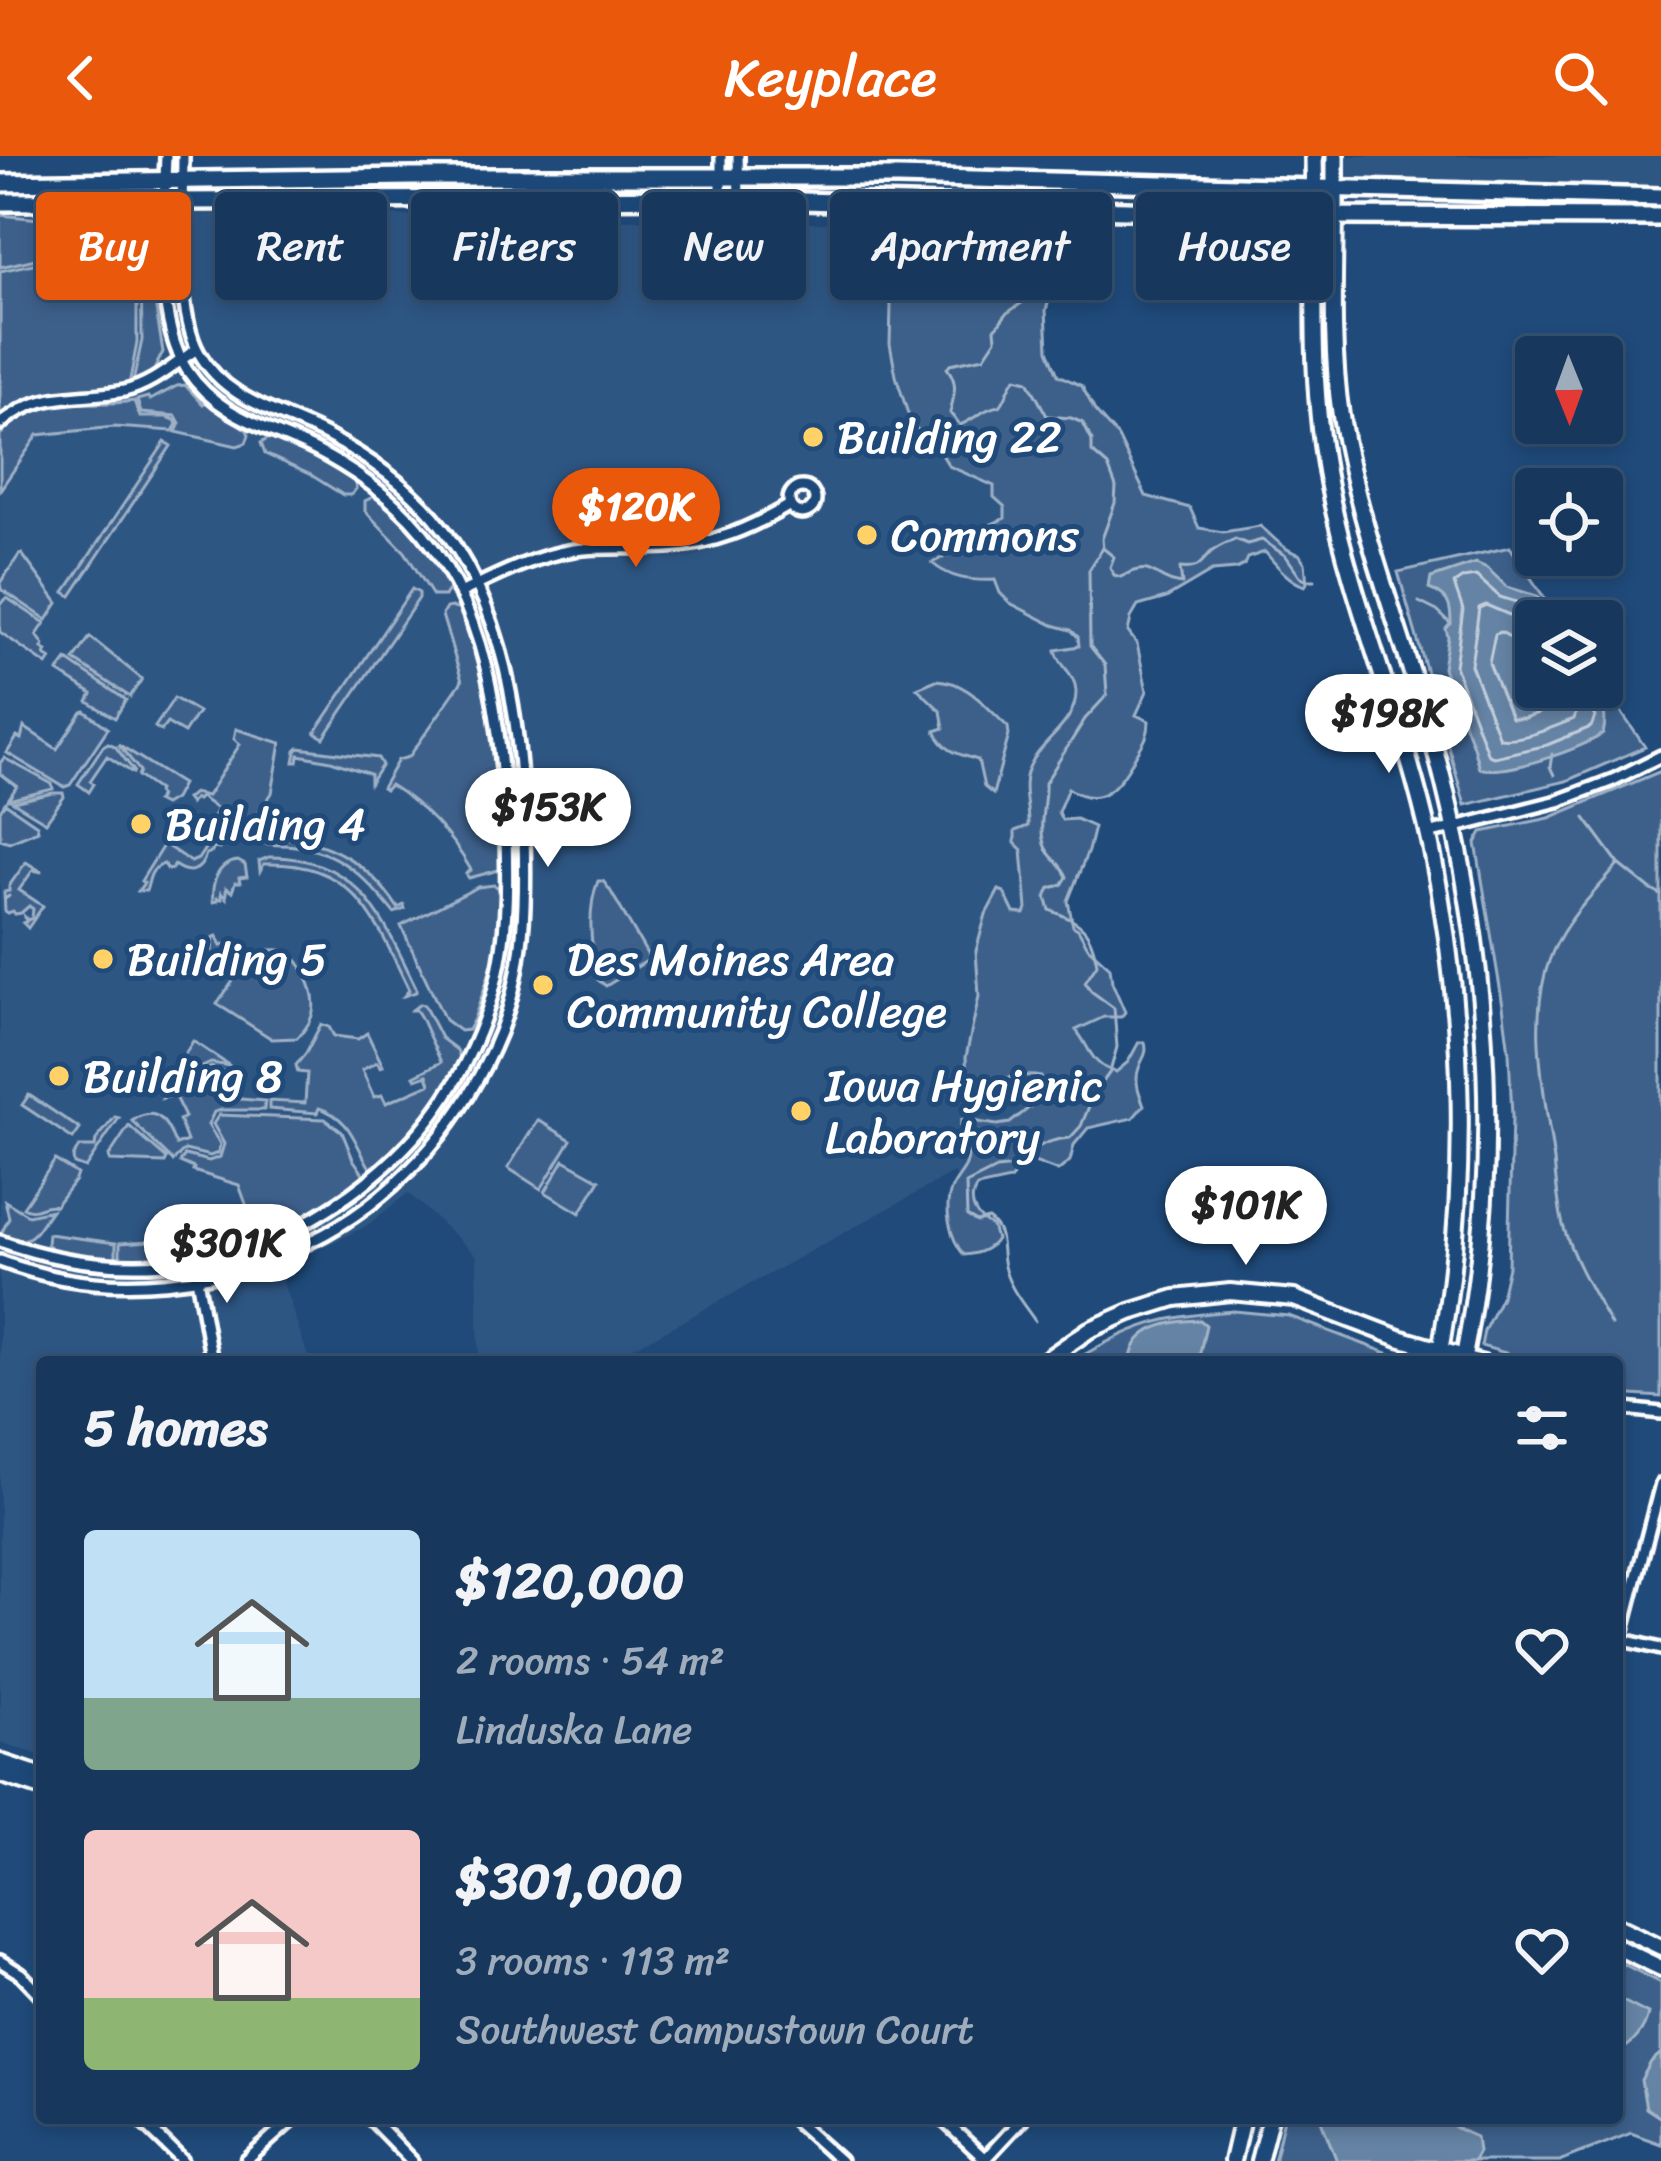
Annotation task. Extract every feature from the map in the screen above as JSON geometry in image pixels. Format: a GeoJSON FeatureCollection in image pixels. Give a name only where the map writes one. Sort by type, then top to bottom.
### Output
{"type":"FeatureCollection","features":[{"type":"Feature","properties":{"kind":"main road"},"geometry":{"type":"LineString","coordinates":[[1314,156],[1314,192]]}},
{"type":"Feature","properties":{"kind":"main road"},"geometry":{"type":"LineString","coordinates":[[1335,156],[1334,353],[1346,442],[1366,527],[1427,721],[1454,828],[1477,957],[1486,1091],[1483,1217],[1463,1356]]}},
{"type":"Feature","properties":{"kind":"main road"},"geometry":{"type":"LineString","coordinates":[[0,183],[898,177],[1661,196]]}},
{"type":"Feature","properties":{"kind":"main road"},"geometry":{"type":"LineString","coordinates":[[191,201],[642,198]]}},
{"type":"Feature","properties":{"kind":"main road"},"geometry":{"type":"LineString","coordinates":[[806,201],[1136,210]]}},
{"type":"Feature","properties":{"kind":"main road"},"geometry":{"type":"LineString","coordinates":[[0,202],[36,202]]}},
{"type":"Feature","properties":{"kind":"main road"},"geometry":{"type":"LineString","coordinates":[[1335,216],[1661,217]]}},
{"type":"Feature","properties":{"kind":"main road"},"geometry":{"type":"LineString","coordinates":[[1052,1356],[1089,1330],[1130,1312],[1175,1298],[1230,1292],[1311,1303],[1439,1356],[1459,1155],[1458,1062],[1447,940],[1410,758],[1349,572],[1329,489],[1316,396],[1315,300]]}},
{"type":"Feature","properties":{"kind":"main road"},"geometry":{"type":"LineString","coordinates":[[0,1762],[36,1774]]}},
{"type":"Feature","properties":{"kind":"main road"},"geometry":{"type":"LineString","coordinates":[[0,1774],[36,1786]]}},
{"type":"Feature","properties":{"kind":"main road"},"geometry":{"type":"LineString","coordinates":[[1623,1929],[1661,1947]]}},
{"type":"Feature","properties":{"kind":"main road"},"geometry":{"type":"LineString","coordinates":[[1623,1950],[1661,1968]]}},
{"type":"Feature","properties":{"kind":"main road"},"geometry":{"type":"LineString","coordinates":[[1232,2161],[1241,2124]]}},
{"type":"Feature","properties":{"kind":"main road"},"geometry":{"type":"LineString","coordinates":[[1259,2161],[1268,2124]]}},
{"type":"Feature","properties":{"kind":"street"},"geometry":{"type":"LineString","coordinates":[[164,192],[166,156]]}},
{"type":"Feature","properties":{"kind":"street"},"geometry":{"type":"LineString","coordinates":[[183,156],[184,192]]}},
{"type":"Feature","properties":{"kind":"street"},"geometry":{"type":"LineString","coordinates":[[721,156],[737,192]]}},
{"type":"Feature","properties":{"kind":"street"},"geometry":{"type":"LineString","coordinates":[[724,192],[738,156]]}},
{"type":"Feature","properties":{"kind":"street"},"geometry":{"type":"LineString","coordinates":[[0,1241],[50,1256],[150,1265],[239,1250],[295,1229],[373,1179],[432,1116],[464,1065],[485,1017],[500,962],[506,923],[504,790],[490,691],[460,593],[428,540],[380,492],[312,448],[233,415],[209,396],[181,359],[165,300]]}},
{"type":"Feature","properties":{"kind":"street"},"geometry":{"type":"LineString","coordinates":[[0,1262],[65,1279],[106,1283],[199,1279],[283,1255],[336,1228],[405,1174],[447,1127],[481,1073],[512,993],[523,935],[523,793],[509,691],[477,585],[445,532],[396,480],[338,441],[254,404],[210,370],[189,329],[184,300]]}},
{"type":"Feature","properties":{"kind":"street"},"geometry":{"type":"LineString","coordinates":[[0,424],[47,398],[141,386],[197,349]]}},
{"type":"Feature","properties":{"kind":"street"},"geometry":{"type":"LineString","coordinates":[[460,593],[544,557],[574,550],[671,547],[720,539],[790,506]]}},
{"type":"Feature","properties":{"kind":"street"},"geometry":{"type":"LineString","coordinates":[[1428,835],[1558,801],[1661,756]]}},
{"type":"Feature","properties":{"kind":"street"},"geometry":{"type":"LineString","coordinates":[[194,1261],[211,1356]]}},
{"type":"Feature","properties":{"kind":"street"},"geometry":{"type":"LineString","coordinates":[[1623,1409],[1661,1413]]}},
{"type":"Feature","properties":{"kind":"street"},"geometry":{"type":"LineString","coordinates":[[1623,1624],[1661,1484]]}},
{"type":"Feature","properties":{"kind":"street"},"geometry":{"type":"LineString","coordinates":[[1623,1640],[1661,1649]]}},
{"type":"Feature","properties":{"kind":"street"},"geometry":{"type":"LineString","coordinates":[[0,1961],[36,1990]]}},
{"type":"Feature","properties":{"kind":"street"},"geometry":{"type":"LineString","coordinates":[[145,2124],[183,2161]]}},
{"type":"Feature","properties":{"kind":"street"},"geometry":{"type":"LineString","coordinates":[[246,2161],[286,2124]]}},
{"type":"Feature","properties":{"kind":"street"},"geometry":{"type":"LineString","coordinates":[[376,2124],[412,2161]]}},
{"type":"Feature","properties":{"kind":"street"},"geometry":{"type":"LineString","coordinates":[[799,2124],[840,2161]]}},
{"type":"Feature","properties":{"kind":"street"},"geometry":{"type":"LineString","coordinates":[[947,2124],[984,2160],[1018,2124]]}},
{"type":"Feature","properties":{"kind":"shaded area"},"geometry":{"type":"Polygon","coordinates":[[[1335,156],[1661,156],[1661,217],[1335,216],[1335,156]]]}},
{"type":"Feature","properties":{"kind":"shaded area","name":"Des Moines Area Community College"},"geometry":{"type":"Polygon","coordinates":[[[191,212],[215,213],[215,300],[387,300],[387,216],[411,216],[411,300],[618,300],[618,220],[642,220],[642,300],[806,300],[806,223],[830,223],[830,300],[1013,300],[1105,665],[1053,772],[1050,910],[1080,923],[1089,934],[1114,1008],[1117,1047],[1110,1072],[966,1184],[953,1173],[614,1356],[479,1356],[477,1256],[408,1193],[365,1227],[278,1268],[308,1356],[36,1356],[36,1754],[0,1742],[0,214],[36,214],[36,300],[191,300],[191,212]]]}},
{"type":"Feature","properties":{"kind":"shaded area"},"geometry":{"type":"Polygon","coordinates":[[[0,215],[36,219],[36,259],[0,267],[0,215]]]}},
{"type":"Feature","properties":{"kind":"shaded area"},"geometry":{"type":"Polygon","coordinates":[[[36,263],[36,300],[137,300],[137,343],[129,385],[47,396],[0,420],[0,271],[36,263]]]}},
{"type":"Feature","properties":{"kind":"shaded area"},"geometry":{"type":"Polygon","coordinates":[[[141,300],[155,300],[163,352],[153,372],[133,382],[142,340],[141,300]]]}},
{"type":"Feature","properties":{"kind":"shaded area"},"geometry":{"type":"Polygon","coordinates":[[[889,300],[1049,300],[1048,350],[1058,375],[1082,386],[1095,411],[1118,437],[1146,496],[1190,508],[1199,528],[1223,532],[1260,526],[1299,554],[1307,583],[1288,576],[1265,552],[1247,558],[1236,569],[1212,571],[1166,598],[1138,606],[1131,618],[1128,632],[1137,644],[1147,691],[1136,715],[1149,721],[1147,736],[1116,785],[1090,797],[1068,788],[1058,812],[1062,820],[1076,819],[1094,827],[1068,901],[1073,926],[1110,967],[1125,1012],[1076,1030],[1096,1061],[1116,1072],[1139,1042],[1145,1042],[1137,1078],[1144,1105],[1133,1118],[1088,1128],[1074,1145],[1070,1161],[1058,1171],[1032,1161],[1010,1180],[977,1187],[974,1210],[992,1226],[996,1239],[982,1251],[964,1255],[948,1214],[949,1196],[968,1158],[960,1144],[961,1120],[1010,1123],[1039,1100],[1043,1084],[1041,1077],[1022,1076],[967,1087],[966,1057],[979,996],[976,951],[986,914],[999,890],[1014,913],[1025,914],[1027,909],[1022,850],[1015,843],[1015,831],[1028,826],[1028,770],[1075,703],[1075,684],[1056,650],[1079,646],[1071,630],[1010,603],[995,580],[961,578],[932,563],[1005,518],[1005,507],[994,497],[994,486],[949,466],[908,414],[890,344],[889,300]]]}},
{"type":"Feature","properties":{"kind":"shaded area"},"geometry":{"type":"Polygon","coordinates":[[[185,385],[203,404],[247,430],[246,443],[237,446],[176,432],[180,423],[176,416],[141,413],[137,400],[150,400],[185,385]]]}},
{"type":"Feature","properties":{"kind":"shaded area"},"geometry":{"type":"Polygon","coordinates":[[[134,401],[140,417],[175,420],[173,431],[114,427],[38,435],[0,490],[0,435],[17,421],[48,406],[134,401]]]}},
{"type":"Feature","properties":{"kind":"shaded area"},"geometry":{"type":"Polygon","coordinates":[[[271,437],[337,469],[356,483],[356,489],[343,495],[265,454],[261,443],[271,437]]]}},
{"type":"Feature","properties":{"kind":"shaded area"},"geometry":{"type":"Polygon","coordinates":[[[165,442],[171,446],[71,596],[65,592],[165,442]]]}},
{"type":"Feature","properties":{"kind":"shaded area"},"geometry":{"type":"Polygon","coordinates":[[[375,496],[441,566],[449,588],[444,596],[433,596],[405,552],[365,511],[365,501],[375,496]]]}},
{"type":"Feature","properties":{"kind":"shaded area"},"geometry":{"type":"Polygon","coordinates":[[[1510,547],[1515,554],[1515,576],[1530,576],[1546,600],[1515,600],[1515,708],[1618,708],[1645,747],[1566,781],[1465,805],[1398,572],[1510,547]]]}},
{"type":"Feature","properties":{"kind":"shaded area"},"geometry":{"type":"Polygon","coordinates":[[[22,554],[58,603],[47,620],[1,589],[0,583],[22,554]]]}},
{"type":"Feature","properties":{"kind":"shaded area"},"geometry":{"type":"Polygon","coordinates":[[[412,589],[419,598],[324,738],[315,733],[412,589]]]}},
{"type":"Feature","properties":{"kind":"shaded area"},"geometry":{"type":"Polygon","coordinates":[[[7,598],[45,623],[37,635],[51,659],[47,665],[0,632],[0,604],[7,598]]]}},
{"type":"Feature","properties":{"kind":"shaded area"},"geometry":{"type":"Polygon","coordinates":[[[451,607],[463,614],[480,675],[492,736],[501,830],[499,870],[469,878],[466,874],[471,870],[436,822],[390,785],[382,788],[398,760],[409,757],[462,681],[442,615],[451,607]]]}},
{"type":"Feature","properties":{"kind":"shaded area"},"geometry":{"type":"Polygon","coordinates":[[[90,637],[142,679],[130,697],[74,660],[90,637]]]}},
{"type":"Feature","properties":{"kind":"shaded area"},"geometry":{"type":"Polygon","coordinates":[[[67,660],[126,700],[115,718],[88,702],[92,694],[58,672],[67,660]]]}},
{"type":"Feature","properties":{"kind":"shaded area"},"geometry":{"type":"Polygon","coordinates":[[[936,680],[967,690],[1008,727],[993,794],[984,787],[978,760],[948,748],[935,731],[944,728],[941,711],[917,688],[936,680]]]}},
{"type":"Feature","properties":{"kind":"shaded area"},"geometry":{"type":"Polygon","coordinates":[[[174,698],[198,712],[184,733],[167,723],[161,731],[155,727],[174,698]]]}},
{"type":"Feature","properties":{"kind":"shaded area"},"geometry":{"type":"Polygon","coordinates":[[[85,711],[108,728],[70,785],[64,787],[7,753],[17,737],[21,739],[24,727],[57,749],[85,711]]]}},
{"type":"Feature","properties":{"kind":"shaded area"},"geometry":{"type":"Polygon","coordinates":[[[236,729],[281,743],[272,793],[245,832],[218,832],[221,824],[212,818],[217,809],[200,797],[190,804],[186,799],[193,793],[207,796],[240,744],[234,739],[236,729]]]}},
{"type":"Feature","properties":{"kind":"shaded area"},"geometry":{"type":"Polygon","coordinates":[[[108,743],[134,771],[107,756],[90,781],[94,784],[89,792],[78,784],[108,743]]]}},
{"type":"Feature","properties":{"kind":"shaded area"},"geometry":{"type":"Polygon","coordinates":[[[118,744],[182,784],[174,799],[164,805],[156,801],[158,790],[138,776],[140,771],[118,744]]]}},
{"type":"Feature","properties":{"kind":"shaded area"},"geometry":{"type":"Polygon","coordinates":[[[299,748],[378,758],[382,765],[370,783],[370,774],[331,761],[299,755],[294,762],[299,748]]]}},
{"type":"Feature","properties":{"kind":"shaded area"},"geometry":{"type":"Polygon","coordinates":[[[4,758],[52,784],[53,789],[8,800],[17,786],[0,774],[4,758]]]}},
{"type":"Feature","properties":{"kind":"shaded area"},"geometry":{"type":"Polygon","coordinates":[[[1661,771],[1661,1397],[1623,1394],[1623,1356],[1516,1356],[1481,1346],[1508,1266],[1512,1117],[1503,1006],[1476,843],[1482,832],[1549,818],[1661,771]]]}},
{"type":"Feature","properties":{"kind":"shaded area"},"geometry":{"type":"Polygon","coordinates":[[[53,793],[64,797],[46,822],[13,802],[53,793]]]}},
{"type":"Feature","properties":{"kind":"shaded area"},"geometry":{"type":"Polygon","coordinates":[[[5,803],[38,830],[9,842],[0,839],[0,811],[5,803]]]}},
{"type":"Feature","properties":{"kind":"shaded area"},"geometry":{"type":"Polygon","coordinates":[[[269,825],[275,827],[277,838],[314,843],[346,857],[375,879],[398,908],[404,905],[405,909],[394,913],[364,880],[330,856],[263,843],[262,834],[269,825]]]}},
{"type":"Feature","properties":{"kind":"shaded area"},"geometry":{"type":"Polygon","coordinates":[[[245,834],[236,841],[229,839],[219,849],[214,847],[193,870],[159,866],[146,891],[138,891],[164,844],[191,862],[214,835],[245,834]]]}},
{"type":"Feature","properties":{"kind":"shaded area"},"geometry":{"type":"Polygon","coordinates":[[[269,857],[325,867],[364,895],[404,961],[416,992],[404,996],[409,990],[397,964],[358,899],[320,872],[264,864],[260,871],[259,861],[269,857]]]}},
{"type":"Feature","properties":{"kind":"shaded area"},"geometry":{"type":"Polygon","coordinates":[[[238,861],[245,865],[247,877],[239,878],[232,892],[226,888],[226,898],[221,893],[221,899],[213,902],[217,876],[238,861]]]}},
{"type":"Feature","properties":{"kind":"shaded area"},"geometry":{"type":"Polygon","coordinates":[[[26,862],[42,872],[33,870],[19,890],[43,906],[28,928],[23,923],[25,917],[32,918],[33,909],[8,913],[4,892],[26,862]]]}},
{"type":"Feature","properties":{"kind":"shaded area"},"geometry":{"type":"Polygon","coordinates":[[[598,881],[610,890],[650,959],[606,986],[598,980],[592,943],[592,905],[598,881]]]}},
{"type":"Feature","properties":{"kind":"shaded area"},"geometry":{"type":"Polygon","coordinates":[[[478,887],[499,888],[501,904],[495,955],[474,1019],[468,1030],[460,1031],[445,1020],[401,926],[478,887]]]}},
{"type":"Feature","properties":{"kind":"shaded area"},"geometry":{"type":"Polygon","coordinates":[[[217,936],[221,946],[229,943],[238,951],[231,974],[192,950],[212,950],[217,936]]]}},
{"type":"Feature","properties":{"kind":"shaded area"},"geometry":{"type":"Polygon","coordinates":[[[260,951],[292,955],[310,985],[312,1016],[297,1038],[272,1039],[217,1004],[249,958],[260,951]]]}},
{"type":"Feature","properties":{"kind":"shaded area"},"geometry":{"type":"Polygon","coordinates":[[[420,1004],[461,1060],[429,1113],[379,1167],[370,1168],[350,1132],[330,1112],[269,1109],[269,1101],[305,1103],[307,1073],[298,1072],[296,1065],[321,1024],[334,1036],[358,1039],[367,1033],[383,1066],[377,1062],[362,1070],[374,1097],[382,1095],[386,1103],[430,1084],[427,1075],[414,1076],[441,1062],[420,1016],[412,1010],[420,1004]]]}},
{"type":"Feature","properties":{"kind":"shaded area"},"geometry":{"type":"Polygon","coordinates":[[[193,1041],[230,1066],[211,1063],[186,1069],[182,1059],[193,1041]]]}},
{"type":"Feature","properties":{"kind":"shaded area"},"geometry":{"type":"Polygon","coordinates":[[[211,1067],[229,1073],[230,1098],[265,1101],[264,1110],[214,1112],[208,1125],[220,1144],[218,1153],[210,1156],[185,1150],[173,1161],[132,1121],[155,1115],[165,1123],[176,1145],[187,1141],[179,1120],[185,1117],[174,1095],[163,1098],[180,1076],[211,1067]]]}},
{"type":"Feature","properties":{"kind":"shaded area"},"geometry":{"type":"Polygon","coordinates":[[[29,1095],[80,1129],[73,1139],[22,1105],[29,1095]]]}},
{"type":"Feature","properties":{"kind":"shaded area"},"geometry":{"type":"Polygon","coordinates":[[[219,1115],[325,1119],[342,1132],[366,1178],[317,1212],[259,1239],[239,1185],[193,1171],[180,1162],[185,1155],[209,1161],[220,1157],[224,1144],[213,1124],[219,1115]]]}},
{"type":"Feature","properties":{"kind":"shaded area"},"geometry":{"type":"Polygon","coordinates":[[[115,1117],[119,1118],[85,1168],[74,1164],[79,1147],[95,1147],[115,1117]]]}},
{"type":"Feature","properties":{"kind":"shaded area"},"geometry":{"type":"Polygon","coordinates":[[[538,1120],[571,1140],[541,1189],[508,1168],[538,1120]]]}},
{"type":"Feature","properties":{"kind":"shaded area"},"geometry":{"type":"Polygon","coordinates":[[[129,1126],[167,1159],[165,1163],[110,1161],[129,1126]]]}},
{"type":"Feature","properties":{"kind":"shaded area"},"geometry":{"type":"Polygon","coordinates":[[[55,1160],[77,1174],[75,1180],[55,1206],[23,1207],[55,1160]]]}},
{"type":"Feature","properties":{"kind":"shaded area"},"geometry":{"type":"Polygon","coordinates":[[[564,1160],[600,1180],[580,1213],[545,1192],[564,1160]]]}},
{"type":"Feature","properties":{"kind":"shaded area"},"geometry":{"type":"Polygon","coordinates":[[[5,1201],[28,1215],[51,1210],[31,1236],[11,1239],[0,1236],[9,1218],[5,1201]]]}},
{"type":"Feature","properties":{"kind":"shaded area"},"geometry":{"type":"Polygon","coordinates":[[[248,1224],[254,1240],[187,1255],[120,1261],[120,1243],[184,1239],[248,1224]]]}},
{"type":"Feature","properties":{"kind":"shaded area"},"geometry":{"type":"Polygon","coordinates":[[[48,1234],[116,1243],[116,1260],[55,1251],[47,1244],[48,1234]]]}},
{"type":"Feature","properties":{"kind":"shaded area"},"geometry":{"type":"Polygon","coordinates":[[[1234,1311],[1289,1316],[1395,1356],[1083,1356],[1150,1324],[1234,1311]]]}},
{"type":"Feature","properties":{"kind":"shaded area"},"geometry":{"type":"Polygon","coordinates":[[[1623,1964],[1661,1983],[1661,2144],[1631,2133],[1560,2161],[1274,2161],[1283,2124],[1623,2124],[1623,1964]]]}},
{"type":"Feature","properties":{"kind":"water"},"geometry":{"type":"Polygon","coordinates":[[[1476,563],[1507,587],[1537,596],[1540,600],[1515,600],[1515,708],[1604,708],[1603,734],[1524,765],[1479,768],[1443,668],[1446,629],[1451,623],[1449,606],[1429,589],[1431,578],[1476,563]]]}},
{"type":"Feature","properties":{"kind":"water"},"geometry":{"type":"Polygon","coordinates":[[[1200,1320],[1206,1325],[1199,1356],[1132,1356],[1140,1339],[1167,1324],[1200,1320]]]}},
{"type":"Feature","properties":{"kind":"water"},"geometry":{"type":"Polygon","coordinates":[[[1623,2001],[1648,2014],[1623,2048],[1623,2001]]]}},
{"type":"Feature","properties":{"kind":"water"},"geometry":{"type":"Polygon","coordinates":[[[1661,2053],[1661,2118],[1646,2108],[1641,2080],[1661,2053]]]}},
{"type":"Feature","properties":{"kind":"water"},"geometry":{"type":"Polygon","coordinates":[[[1322,2124],[1450,2124],[1476,2137],[1478,2152],[1473,2161],[1337,2161],[1322,2124]]]}},
{"type":"Feature","properties":{"kind":"waterway"},"geometry":{"type":"LineString","coordinates":[[1026,300],[995,329],[996,339],[984,357],[947,368],[954,384],[950,413],[960,425],[1000,406],[1016,378],[1028,381],[1047,416],[1083,423],[1092,452],[1108,466],[1116,487],[1103,548],[1089,570],[1090,646],[1105,665],[1107,695],[1085,719],[1045,783],[1042,836],[1067,877],[1062,885],[1050,888],[1046,897],[1050,910],[1077,924],[1092,943],[1097,964],[1085,982],[1114,1008],[1117,1047],[1110,1072],[1070,1138],[1045,1143],[1015,1167],[996,1169],[966,1184],[967,1216],[977,1222],[988,1219],[997,1229],[1009,1281],[1035,1321]]}},
{"type":"Feature","properties":{"kind":"waterway"},"geometry":{"type":"LineString","coordinates":[[1104,549],[1114,557],[1110,567],[1114,575],[1147,570],[1182,584],[1180,568],[1198,566],[1235,539],[1247,544],[1262,540],[1286,556],[1300,576],[1315,580]]}},
{"type":"Feature","properties":{"kind":"waterway"},"geometry":{"type":"LineString","coordinates":[[1419,602],[1451,624]]}},
{"type":"Feature","properties":{"kind":"waterway"},"geometry":{"type":"LineString","coordinates":[[1552,754],[1554,775]]}},
{"type":"Feature","properties":{"kind":"waterway"},"geometry":{"type":"LineString","coordinates":[[1585,818],[1619,864],[1661,895]]}},
{"type":"Feature","properties":{"kind":"waterway"},"geometry":{"type":"LineString","coordinates":[[1611,1325],[1563,1225],[1539,1028],[1540,1001],[1553,951],[1574,916],[1619,864]]}},
{"type":"Feature","properties":{"kind":"waterway"},"geometry":{"type":"LineString","coordinates":[[5,899],[9,896]]}},
{"type":"Feature","properties":{"kind":"place","name":"Building 22"},"geometry":{"type":"Point","coordinates":[813,437]}},
{"type":"Feature","properties":{"kind":"place","name":"Commons"},"geometry":{"type":"Point","coordinates":[867,535]}},
{"type":"Feature","properties":{"kind":"place","name":"Building 4"},"geometry":{"type":"Point","coordinates":[141,824]}},
{"type":"Feature","properties":{"kind":"place","name":"Building 5"},"geometry":{"type":"Point","coordinates":[103,959]}},
{"type":"Feature","properties":{"kind":"place","name":"Des Moines Area Community College"},"geometry":{"type":"Point","coordinates":[543,985]}},
{"type":"Feature","properties":{"kind":"place","name":"Building 8"},"geometry":{"type":"Point","coordinates":[59,1076]}},
{"type":"Feature","properties":{"kind":"place","name":"Iowa Hygienic Laboratory"},"geometry":{"type":"Point","coordinates":[801,1111]}}]}
